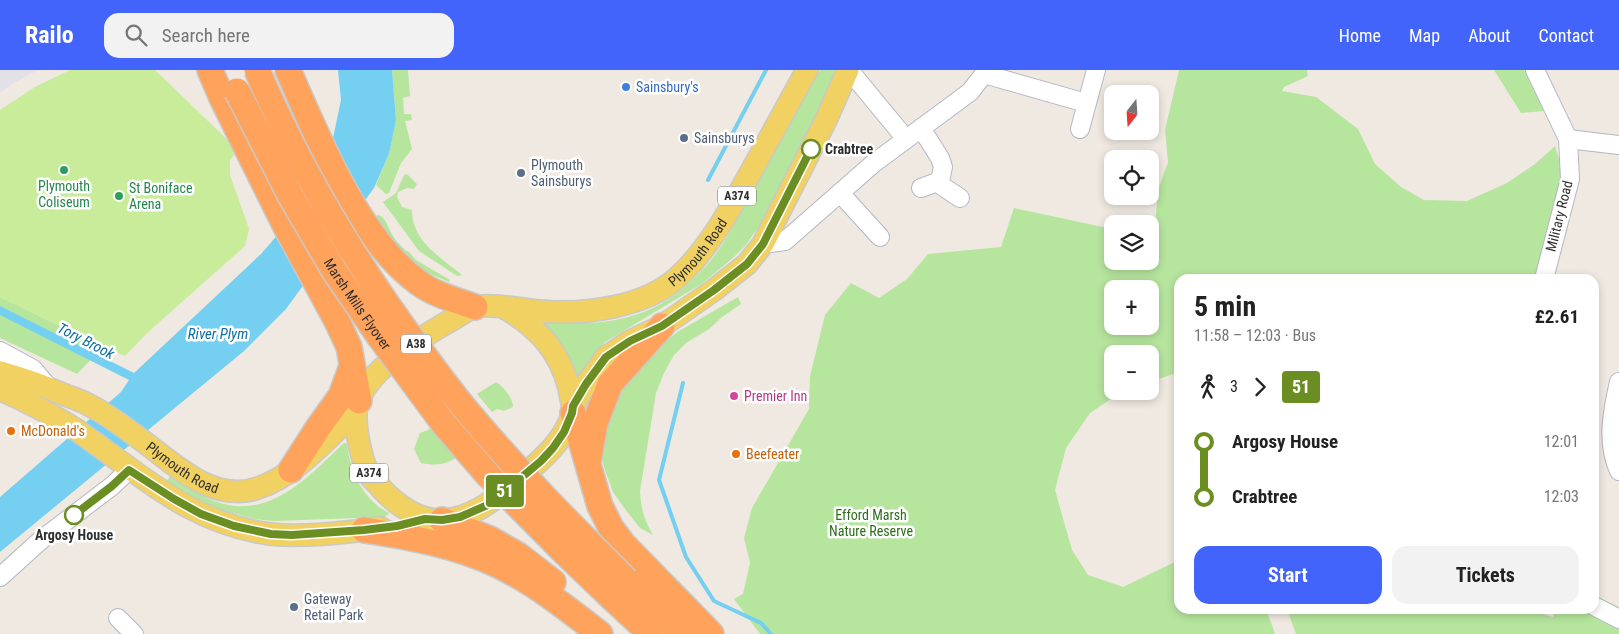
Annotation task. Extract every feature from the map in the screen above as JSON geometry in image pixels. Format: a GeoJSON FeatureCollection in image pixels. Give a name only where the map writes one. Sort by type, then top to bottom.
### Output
{"type":"FeatureCollection","features":[{"type":"Feature","properties":{"kind":"highway"},"geometry":{"type":"LineString","coordinates":[[210,70],[285,225],[349,347],[357,406]]}},
{"type":"Feature","properties":{"kind":"highway","name":"Marsh Mills Flyover"},"geometry":{"type":"LineString","coordinates":[[229,70],[237,91],[291,197],[335,272],[379,336],[444,424],[488,475],[565,553],[618,588]]}},
{"type":"Feature","properties":{"kind":"highway","name":"Marsh Mills Flyover"},"geometry":{"type":"LineString","coordinates":[[257,70],[274,110],[316,192],[355,257],[389,308],[465,410],[545,499],[618,588]]}},
{"type":"Feature","properties":{"kind":"highway"},"geometry":{"type":"LineString","coordinates":[[288,70],[351,202],[381,247],[400,268],[420,284],[442,295],[475,307]]}},
{"type":"Feature","properties":{"kind":"highway"},"geometry":{"type":"LineString","coordinates":[[588,465],[595,422],[610,384],[662,326]]}},
{"type":"Feature","properties":{"kind":"highway"},"geometry":{"type":"LineString","coordinates":[[291,470],[341,396],[352,366]]}},
{"type":"Feature","properties":{"kind":"highway"},"geometry":{"type":"LineString","coordinates":[[573,410],[600,506],[611,528],[623,544],[711,634]]}},
{"type":"Feature","properties":{"kind":"highway"},"geometry":{"type":"LineString","coordinates":[[434,520],[490,539],[518,555],[568,594],[610,634]]}},
{"type":"Feature","properties":{"kind":"highway"},"geometry":{"type":"LineString","coordinates":[[364,530],[462,550],[499,565],[556,599],[600,634]]}},
{"type":"Feature","properties":{"kind":"highway","name":"A38"},"geometry":{"type":"LineString","coordinates":[[618,588],[651,634]]}},
{"type":"Feature","properties":{"kind":"highway","name":"A38"},"geometry":{"type":"LineString","coordinates":[[618,588],[682,634]]}},
{"type":"Feature","properties":{"kind":"main road","name":"Plymouth Road"},"geometry":{"type":"LineString","coordinates":[[502,307],[543,311],[582,311],[619,305],[645,298],[677,278],[706,246],[734,202],[807,70]]}},
{"type":"Feature","properties":{"kind":"main road"},"geometry":{"type":"LineString","coordinates":[[0,390],[30,404],[75,430],[176,501],[201,514],[247,530],[292,535],[364,530],[460,517],[490,504],[541,461],[553,448],[564,432],[586,384],[606,357],[630,341],[662,326],[714,290],[747,264],[763,244],[827,118],[849,70]]}},
{"type":"Feature","properties":{"kind":"main road","name":"A374"},"geometry":{"type":"LineString","coordinates":[[434,520],[408,510],[385,493],[370,476],[358,443],[357,406],[370,383],[384,368],[421,337],[475,307],[502,307],[521,317],[554,350],[566,377],[573,410]]}},
{"type":"Feature","properties":{"kind":"main road","name":"Plymouth Road"},"geometry":{"type":"LineString","coordinates":[[0,372],[49,388],[89,405],[140,439],[186,474],[216,489],[230,492],[244,492],[258,488],[274,481],[291,470],[312,453],[357,406]]}},
{"type":"Feature","properties":{"kind":"street"},"geometry":{"type":"LineString","coordinates":[[849,70],[906,138]]}},
{"type":"Feature","properties":{"kind":"street"},"geometry":{"type":"LineString","coordinates":[[1080,128],[1096,70]]}},
{"type":"Feature","properties":{"kind":"street","name":"Military Road"},"geometry":{"type":"LineString","coordinates":[[1535,70],[1568,139],[1570,179],[1545,274]]}},
{"type":"Feature","properties":{"kind":"street"},"geometry":{"type":"LineString","coordinates":[[763,244],[785,241],[874,163],[970,92],[984,72],[1086,103]]}},
{"type":"Feature","properties":{"kind":"street"},"geometry":{"type":"LineString","coordinates":[[921,128],[940,158],[943,167],[940,181],[942,186],[960,198]]}},
{"type":"Feature","properties":{"kind":"street"},"geometry":{"type":"LineString","coordinates":[[1568,139],[1619,145]]}},
{"type":"Feature","properties":{"kind":"street"},"geometry":{"type":"LineString","coordinates":[[921,188],[940,181]]}},
{"type":"Feature","properties":{"kind":"street"},"geometry":{"type":"LineString","coordinates":[[840,193],[872,219],[880,237]]}},
{"type":"Feature","properties":{"kind":"street"},"geometry":{"type":"LineString","coordinates":[[0,351],[33,369],[49,388]]}},
{"type":"Feature","properties":{"kind":"street"},"geometry":{"type":"LineString","coordinates":[[1619,382],[1617,402],[1611,425],[1612,444],[1619,472]]}},
{"type":"Feature","properties":{"kind":"street"},"geometry":{"type":"LineString","coordinates":[[0,576],[41,540],[112,486],[123,464]]}},
{"type":"Feature","properties":{"kind":"street"},"geometry":{"type":"LineString","coordinates":[[1599,609],[1619,619]]}},
{"type":"Feature","properties":{"kind":"street"},"geometry":{"type":"LineString","coordinates":[[118,618],[134,634]]}},
{"type":"Feature","properties":{"kind":"shaded area"},"geometry":{"type":"Polygon","coordinates":[[[0,70],[38,70],[0,93],[0,70]]]}},
{"type":"Feature","properties":{"kind":"green space","name":"St Boniface Arena"},"geometry":{"type":"Polygon","coordinates":[[[70,70],[155,70],[238,150],[230,160],[230,175],[249,229],[245,246],[146,334],[125,356],[0,297],[0,110],[35,87],[70,70]]]}},
{"type":"Feature","properties":{"kind":"green space"},"geometry":{"type":"Polygon","coordinates":[[[392,70],[408,70],[410,96],[403,98],[404,114],[411,114],[412,120],[405,121],[412,149],[401,163],[389,193],[386,194],[376,185],[389,154],[396,120],[392,70]]]}},
{"type":"Feature","properties":{"kind":"green space"},"geometry":{"type":"Polygon","coordinates":[[[820,70],[838,70],[786,181],[765,218],[745,246],[703,283],[605,342],[588,361],[576,381],[541,321],[587,323],[630,317],[668,300],[686,286],[711,260],[727,237],[820,70]]]}},
{"type":"Feature","properties":{"kind":"green space","name":"Efford Marsh Nature Reserve"},"geometry":{"type":"Polygon","coordinates":[[[1179,70],[1307,70],[1308,76],[1284,87],[1282,91],[1316,97],[1358,129],[1375,164],[1401,187],[1424,200],[1467,201],[1507,183],[1535,164],[1555,146],[1565,179],[1541,274],[1174,274],[1174,374],[1159,379],[1159,345],[1104,345],[1104,400],[1110,400],[1090,413],[1066,448],[1055,490],[1072,550],[1088,575],[1123,587],[1174,562],[1174,614],[1268,614],[1275,634],[760,634],[734,599],[743,594],[750,563],[744,538],[752,508],[809,409],[810,376],[825,315],[851,283],[879,298],[907,279],[928,254],[1001,247],[1014,208],[1104,227],[1104,270],[1159,270],[1159,215],[1156,215],[1157,205],[1159,205],[1159,187],[1168,162],[1165,130],[1179,70]]]}},
{"type":"Feature","properties":{"kind":"green space"},"geometry":{"type":"Polygon","coordinates":[[[1494,70],[1526,70],[1544,111],[1521,113],[1494,70]]]}},
{"type":"Feature","properties":{"kind":"green space"},"geometry":{"type":"Polygon","coordinates":[[[407,174],[417,184],[414,189],[407,188],[398,192],[397,197],[402,207],[412,210],[413,221],[417,231],[429,247],[462,275],[457,276],[419,251],[383,202],[396,193],[404,175],[407,174]]]}},
{"type":"Feature","properties":{"kind":"green space"},"geometry":{"type":"Polygon","coordinates":[[[379,215],[386,222],[395,239],[406,251],[416,260],[450,280],[449,282],[426,272],[398,251],[375,216],[379,215]]]}},
{"type":"Feature","properties":{"kind":"green space"},"geometry":{"type":"Polygon","coordinates":[[[0,297],[103,347],[77,374],[0,338],[0,297]]]}},
{"type":"Feature","properties":{"kind":"green space"},"geometry":{"type":"Polygon","coordinates":[[[738,297],[741,304],[709,329],[686,343],[674,355],[656,393],[640,491],[641,504],[647,524],[653,535],[640,528],[625,509],[613,492],[604,467],[600,451],[615,394],[658,347],[679,331],[738,297]]]}},
{"type":"Feature","properties":{"kind":"green space"},"geometry":{"type":"Polygon","coordinates":[[[496,382],[507,393],[513,407],[504,411],[497,409],[492,412],[477,394],[496,382]]]}},
{"type":"Feature","properties":{"kind":"green space"},"geometry":{"type":"Polygon","coordinates":[[[434,425],[459,455],[451,461],[442,464],[421,463],[414,449],[420,433],[434,425]]]}},
{"type":"Feature","properties":{"kind":"green space"},"geometry":{"type":"Polygon","coordinates":[[[344,443],[347,444],[351,464],[359,484],[372,501],[389,513],[385,517],[274,521],[255,519],[204,503],[166,482],[172,474],[205,497],[226,505],[246,506],[264,503],[282,495],[314,472],[344,443]]]}},
{"type":"Feature","properties":{"kind":"green space"},"geometry":{"type":"Polygon","coordinates":[[[1599,597],[1619,607],[1619,634],[1296,634],[1289,614],[1543,614],[1553,617],[1554,614],[1599,614],[1599,597]]]}},
{"type":"Feature","properties":{"kind":"water","name":"River Plym"},"geometry":{"type":"Polygon","coordinates":[[[338,70],[392,70],[396,120],[389,154],[374,188],[286,309],[244,351],[0,552],[0,497],[121,392],[129,380],[0,315],[0,306],[134,373],[261,254],[305,203],[333,138],[341,100],[338,70]]]}},
{"type":"Feature","properties":{"kind":"waterway"},"geometry":{"type":"LineString","coordinates":[[708,180],[766,70]]}},
{"type":"Feature","properties":{"kind":"waterway"},"geometry":{"type":"LineString","coordinates":[[683,383],[659,480],[686,557],[714,601],[761,623],[771,634]]}},
{"type":"Feature","properties":{"kind":"bus line","name":"51"},"geometry":{"type":"LineString","coordinates":[[74,515],[112,486],[129,470],[182,505],[201,514],[247,530],[271,534],[292,535],[364,530],[397,526],[425,519],[442,520],[460,517],[490,504],[541,461],[553,448],[564,432],[573,406],[586,384],[606,357],[630,341],[662,326],[714,290],[747,264],[763,244],[811,149]]}},
{"type":"Feature","properties":{"kind":"place","name":"Sainsbury's"},"geometry":{"type":"Point","coordinates":[626,87]}},
{"type":"Feature","properties":{"kind":"place","name":"Sainsburys"},"geometry":{"type":"Point","coordinates":[684,138]}},
{"type":"Feature","properties":{"kind":"place","name":"Crabtree"},"geometry":{"type":"Point","coordinates":[811,149]}},
{"type":"Feature","properties":{"kind":"place","name":"Plymouth Coliseum"},"geometry":{"type":"Point","coordinates":[64,170]}},
{"type":"Feature","properties":{"kind":"place","name":"Plymouth Sainsburys"},"geometry":{"type":"Point","coordinates":[521,173]}},
{"type":"Feature","properties":{"kind":"place","name":"St Boniface Arena"},"geometry":{"type":"Point","coordinates":[119,196]}},
{"type":"Feature","properties":{"kind":"place","name":"Premier Inn"},"geometry":{"type":"Point","coordinates":[734,396]}},
{"type":"Feature","properties":{"kind":"place","name":"McDonald's"},"geometry":{"type":"Point","coordinates":[11,431]}},
{"type":"Feature","properties":{"kind":"place","name":"Beefeater"},"geometry":{"type":"Point","coordinates":[736,454]}},
{"type":"Feature","properties":{"kind":"place","name":"Argosy House"},"geometry":{"type":"Point","coordinates":[74,515]}},
{"type":"Feature","properties":{"kind":"place","name":"Gateway Retail Park"},"geometry":{"type":"Point","coordinates":[294,607]}},
{"type":"Feature","properties":{"kind":"water label","name":"Tory Brook"},"geometry":{"type":"Point","coordinates":[86,341]}}]}
